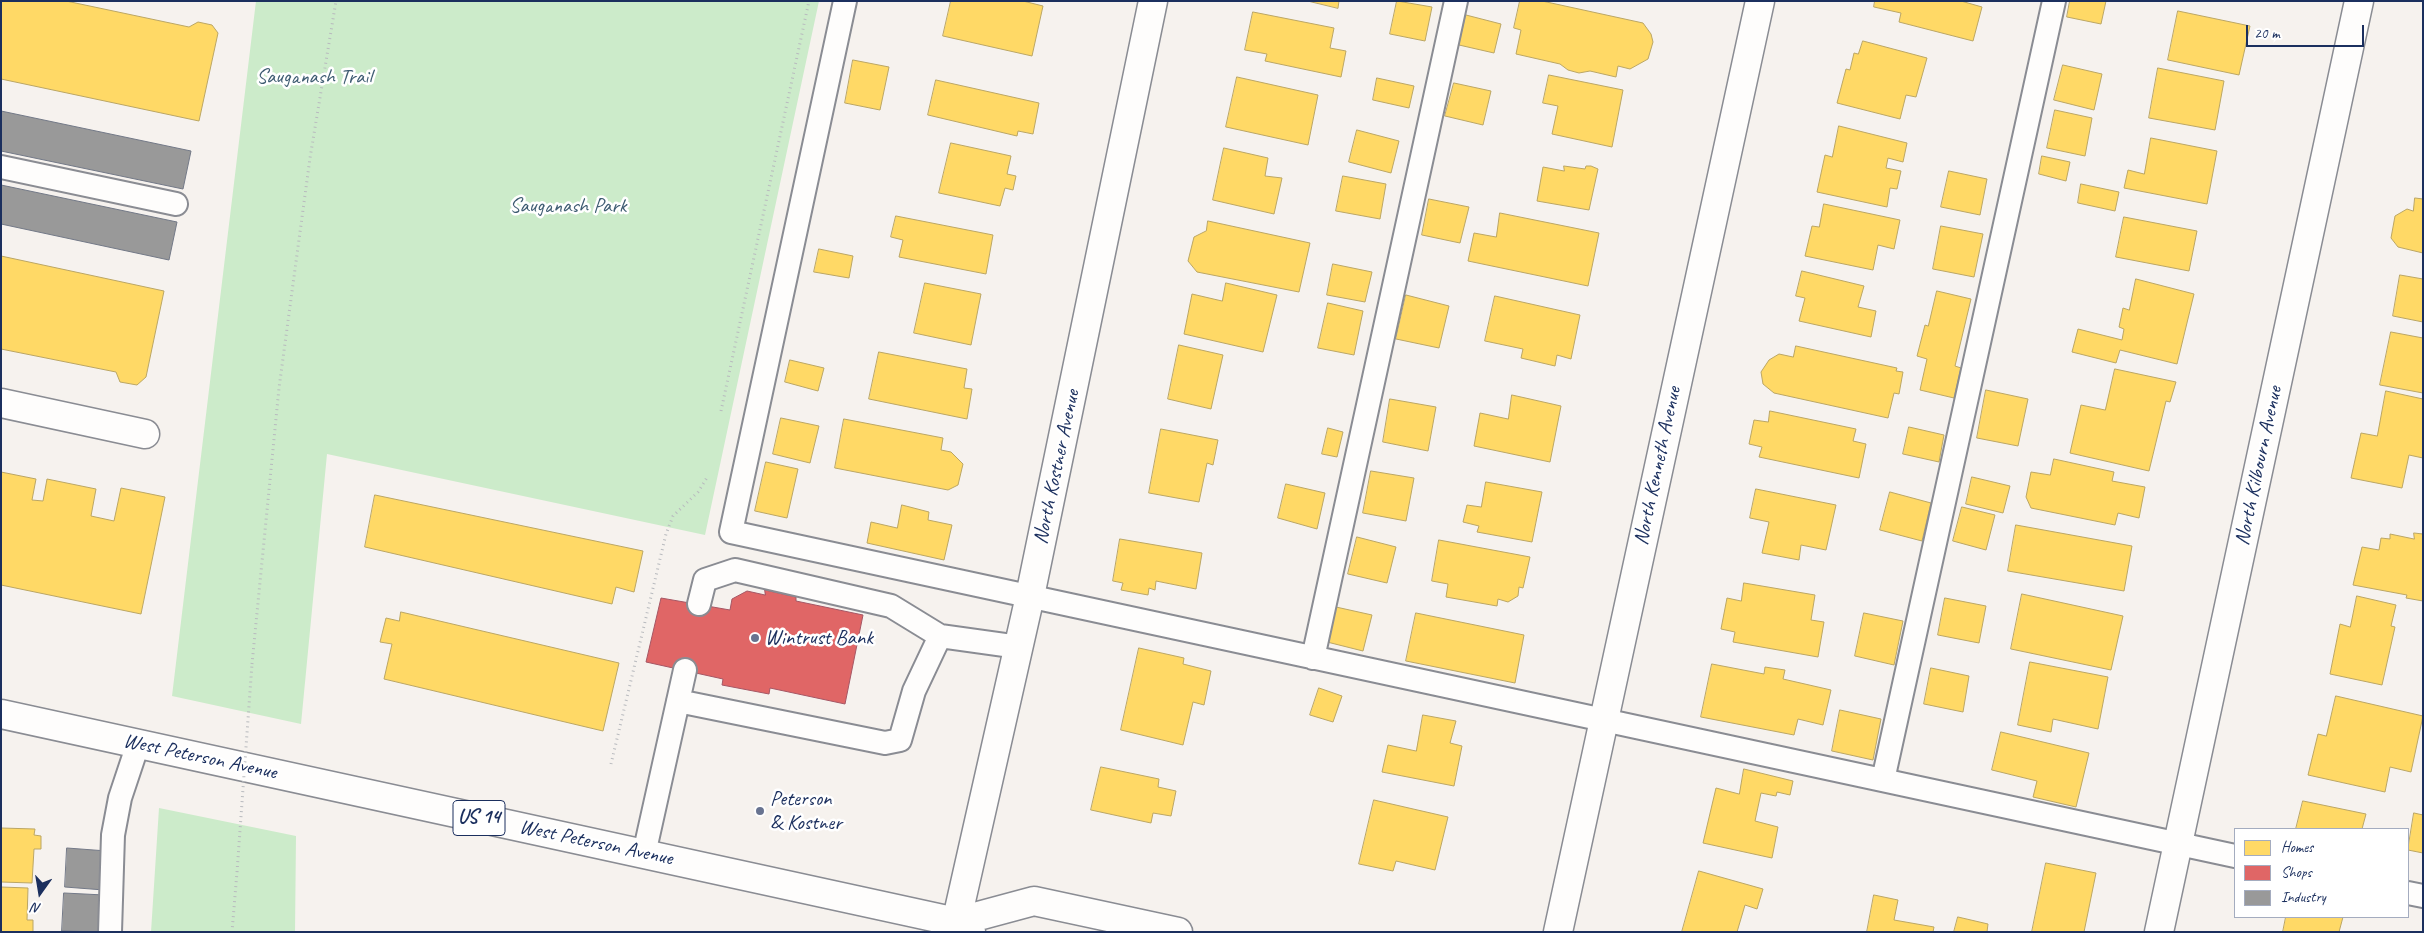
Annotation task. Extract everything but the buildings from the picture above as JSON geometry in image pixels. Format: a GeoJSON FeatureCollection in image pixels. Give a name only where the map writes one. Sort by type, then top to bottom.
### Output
{"type":"FeatureCollection","features":[{"type":"Feature","properties":{"kind":"street","name":"North Kostner Avenue"},"geometry":{"type":"LineString","coordinates":[[960,928],[1153,1]]}},
{"type":"Feature","properties":{"kind":"street","name":"North Kenneth Avenue"},"geometry":{"type":"LineString","coordinates":[[1558,932],[1760,1]]}},
{"type":"Feature","properties":{"kind":"street","name":"North Kilbourn Avenue"},"geometry":{"type":"LineString","coordinates":[[2159,932],[2359,1]]}},
{"type":"Feature","properties":{"kind":"street"},"geometry":{"type":"LineString","coordinates":[[1,403],[145,434]]}},
{"type":"Feature","properties":{"kind":"street","name":"West Peterson Avenue"},"geometry":{"type":"LineString","coordinates":[[1,714],[644,854],[960,928],[1034,901],[1178,932]]}},
{"type":"Feature","properties":{"kind":"lane"},"geometry":{"type":"LineString","coordinates":[[845,1],[731,532],[2234,856]]}},
{"type":"Feature","properties":{"kind":"lane"},"geometry":{"type":"LineString","coordinates":[[1313,658],[1456,1]]}},
{"type":"Feature","properties":{"kind":"lane"},"geometry":{"type":"LineString","coordinates":[[1883,780],[2054,1]]}},
{"type":"Feature","properties":{"kind":"lane"},"geometry":{"type":"LineString","coordinates":[[1,167],[176,204]]}},
{"type":"Feature","properties":{"kind":"lane"},"geometry":{"type":"LineString","coordinates":[[699,604],[704,580],[735,570],[891,606],[940,636],[1019,647]]}},
{"type":"Feature","properties":{"kind":"lane"},"geometry":{"type":"LineString","coordinates":[[678,701],[885,743],[900,740],[914,691],[940,636]]}},
{"type":"Feature","properties":{"kind":"lane"},"geometry":{"type":"LineString","coordinates":[[644,854],[685,670]]}},
{"type":"Feature","properties":{"kind":"lane"},"geometry":{"type":"LineString","coordinates":[[110,932],[113,836],[120,798],[138,744]]}},
{"type":"Feature","properties":{"kind":"lane"},"geometry":{"type":"LineString","coordinates":[[2409,893],[2423,896]]}},
{"type":"Feature","properties":{"kind":"path"},"geometry":{"type":"LineString","coordinates":[[232,932],[252,664],[279,388],[310,158],[336,1]]}},
{"type":"Feature","properties":{"kind":"path"},"geometry":{"type":"LineString","coordinates":[[720,420],[809,1]]}},
{"type":"Feature","properties":{"kind":"path"},"geometry":{"type":"LineString","coordinates":[[611,764],[666,534],[673,516],[698,492],[708,474]]}},
{"type":"Feature","properties":{"kind":"green space","name":"Sauganash Park"},"geometry":{"type":"Polygon","coordinates":[[[256,1],[819,1],[705,535],[327,454],[301,724],[172,696],[256,1]]]}},
{"type":"Feature","properties":{"kind":"green space"},"geometry":{"type":"Polygon","coordinates":[[[159,808],[296,836],[295,932],[151,932],[159,808]]]}},
{"type":"Feature","properties":{"kind":"place","name":"Wintrust Bank"},"geometry":{"type":"Point","coordinates":[755,638]}},
{"type":"Feature","properties":{"kind":"place","name":"Peterson & Kostner"},"geometry":{"type":"Point","coordinates":[760,811]}},
{"type":"Feature","properties":{"kind":"park label","name":"Sauganash Trail"},"geometry":{"type":"Point","coordinates":[314,77]}}]}
